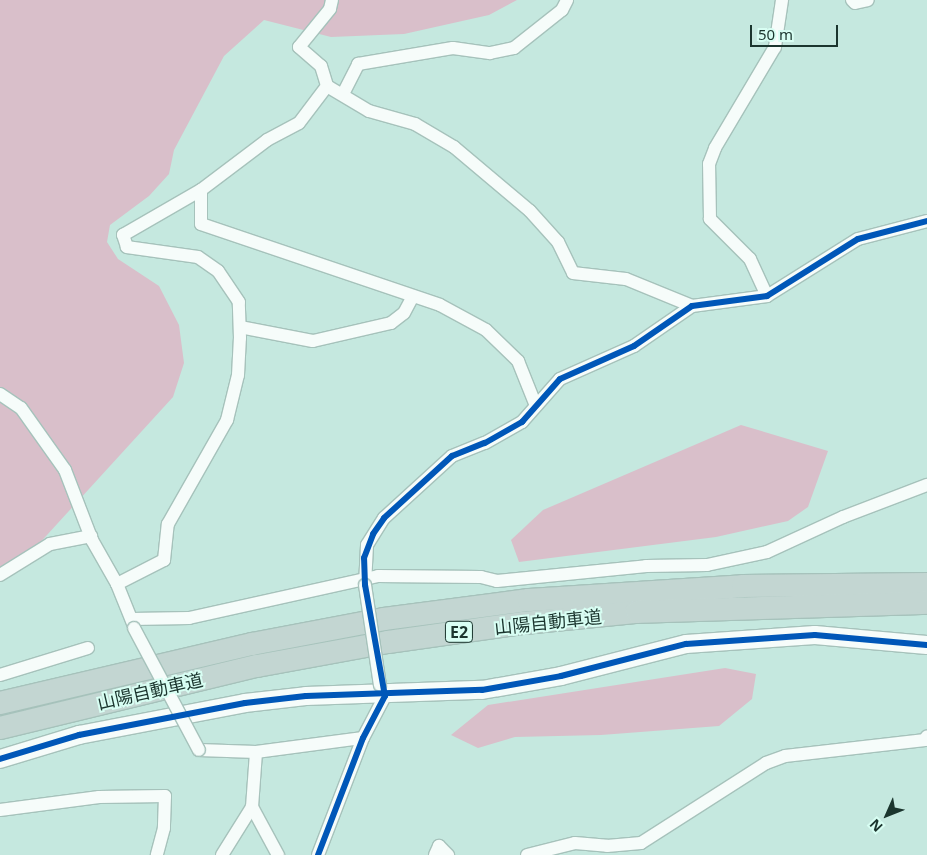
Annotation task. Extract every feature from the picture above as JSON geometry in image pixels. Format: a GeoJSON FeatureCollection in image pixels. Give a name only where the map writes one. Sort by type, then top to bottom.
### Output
{"type":"FeatureCollection","features":[{"type":"Feature","properties":{"kind":"highway","name":"山陽自動車道"},"geometry":{"type":"LineString","coordinates":[[0,703],[252,644],[384,619],[519,601],[724,587],[927,584]]}},
{"type":"Feature","properties":{"kind":"highway","name":"山陽自動車道"},"geometry":{"type":"LineString","coordinates":[[0,728],[257,666],[388,642],[524,623],[657,611],[927,603]]}},
{"type":"Feature","properties":{"kind":"street"},"geometry":{"type":"LineString","coordinates":[[332,0],[330,9],[299,47],[321,66],[327,86],[369,111],[415,124],[454,148],[530,211],[558,242],[573,272],[626,279],[692,306]]}},
{"type":"Feature","properties":{"kind":"street"},"geometry":{"type":"LineString","coordinates":[[343,94],[358,64],[453,48],[490,53],[514,48],[562,10],[567,0]]}},
{"type":"Feature","properties":{"kind":"street"},"geometry":{"type":"LineString","coordinates":[[767,296],[750,259],[710,219],[709,164],[715,148],[775,47],[782,0]]}},
{"type":"Feature","properties":{"kind":"street"},"geometry":{"type":"LineString","coordinates":[[852,0],[855,3],[868,0]]}},
{"type":"Feature","properties":{"kind":"street"},"geometry":{"type":"LineString","coordinates":[[117,584],[164,560],[168,524],[227,420],[238,375],[240,327],[239,302],[218,271],[198,257],[127,247],[124,235],[200,190],[267,140],[299,123],[327,86]]}},
{"type":"Feature","properties":{"kind":"street"},"geometry":{"type":"LineString","coordinates":[[200,190],[201,224],[440,305],[486,330],[518,361],[536,406]]}},
{"type":"Feature","properties":{"kind":"street"},"geometry":{"type":"LineString","coordinates":[[318,855],[382,690],[365,581],[367,545],[384,518],[452,456],[485,443],[522,422],[560,379],[634,346],[692,306],[767,296],[858,239],[927,222]]}},
{"type":"Feature","properties":{"kind":"street"},"geometry":{"type":"LineString","coordinates":[[240,327],[313,341],[391,323],[404,313],[413,296]]}},
{"type":"Feature","properties":{"kind":"street"},"geometry":{"type":"LineString","coordinates":[[0,394],[21,408],[65,470],[91,536],[117,584],[133,623],[199,750],[256,752],[363,738]]}},
{"type":"Feature","properties":{"kind":"street"},"geometry":{"type":"LineString","coordinates":[[133,623],[189,618],[365,581],[481,577],[497,581],[646,566],[707,565],[767,552],[843,517],[927,484]]}},
{"type":"Feature","properties":{"kind":"street"},"geometry":{"type":"LineString","coordinates":[[0,575],[50,544],[91,536]]}},
{"type":"Feature","properties":{"kind":"street"},"geometry":{"type":"LineString","coordinates":[[0,759],[79,735],[245,703],[382,690],[482,690],[560,676],[686,644],[816,635],[927,645]]}},
{"type":"Feature","properties":{"kind":"street"},"geometry":{"type":"LineString","coordinates":[[0,675],[88,648]]}},
{"type":"Feature","properties":{"kind":"street"},"geometry":{"type":"LineString","coordinates":[[527,855],[575,843],[607,846],[641,843],[766,763],[785,756],[925,740],[927,736]]}},
{"type":"Feature","properties":{"kind":"street"},"geometry":{"type":"LineString","coordinates":[[222,855],[252,807],[256,752]]}},
{"type":"Feature","properties":{"kind":"street"},"geometry":{"type":"LineString","coordinates":[[1,812],[98,797],[165,796],[164,828],[157,855]]}},
{"type":"Feature","properties":{"kind":"street"},"geometry":{"type":"LineString","coordinates":[[252,807],[278,855]]}},
{"type":"Feature","properties":{"kind":"street"},"geometry":{"type":"LineString","coordinates":[[435,855],[439,846],[448,855]]}},
{"type":"Feature","properties":{"kind":"shaded area"},"geometry":{"type":"Polygon","coordinates":[[[0,0],[517,0],[489,15],[404,34],[331,37],[264,20],[224,56],[174,150],[169,174],[149,196],[110,225],[107,242],[118,259],[159,286],[179,325],[184,363],[173,397],[26,558],[0,571],[0,0]]]}},
{"type":"Feature","properties":{"kind":"shaded area"},"geometry":{"type":"Polygon","coordinates":[[[741,425],[828,451],[808,507],[788,521],[716,537],[519,562],[511,540],[543,510],[741,425]]]}},
{"type":"Feature","properties":{"kind":"shaded area"},"geometry":{"type":"Polygon","coordinates":[[[725,668],[756,674],[752,699],[719,726],[601,735],[515,737],[478,748],[451,735],[488,705],[725,668]]]}},
{"type":"Feature","properties":{"kind":"cycle path"},"geometry":{"type":"LineString","coordinates":[[318,855],[363,738],[385,696],[365,585],[364,558],[373,534],[384,518],[452,456],[485,443],[522,422],[560,379],[634,346],[692,306],[767,296],[858,239],[927,221]]}},
{"type":"Feature","properties":{"kind":"cycle path"},"geometry":{"type":"LineString","coordinates":[[0,759],[79,735],[245,703],[306,696],[482,690],[561,676],[686,644],[815,635],[927,645]]}}]}
